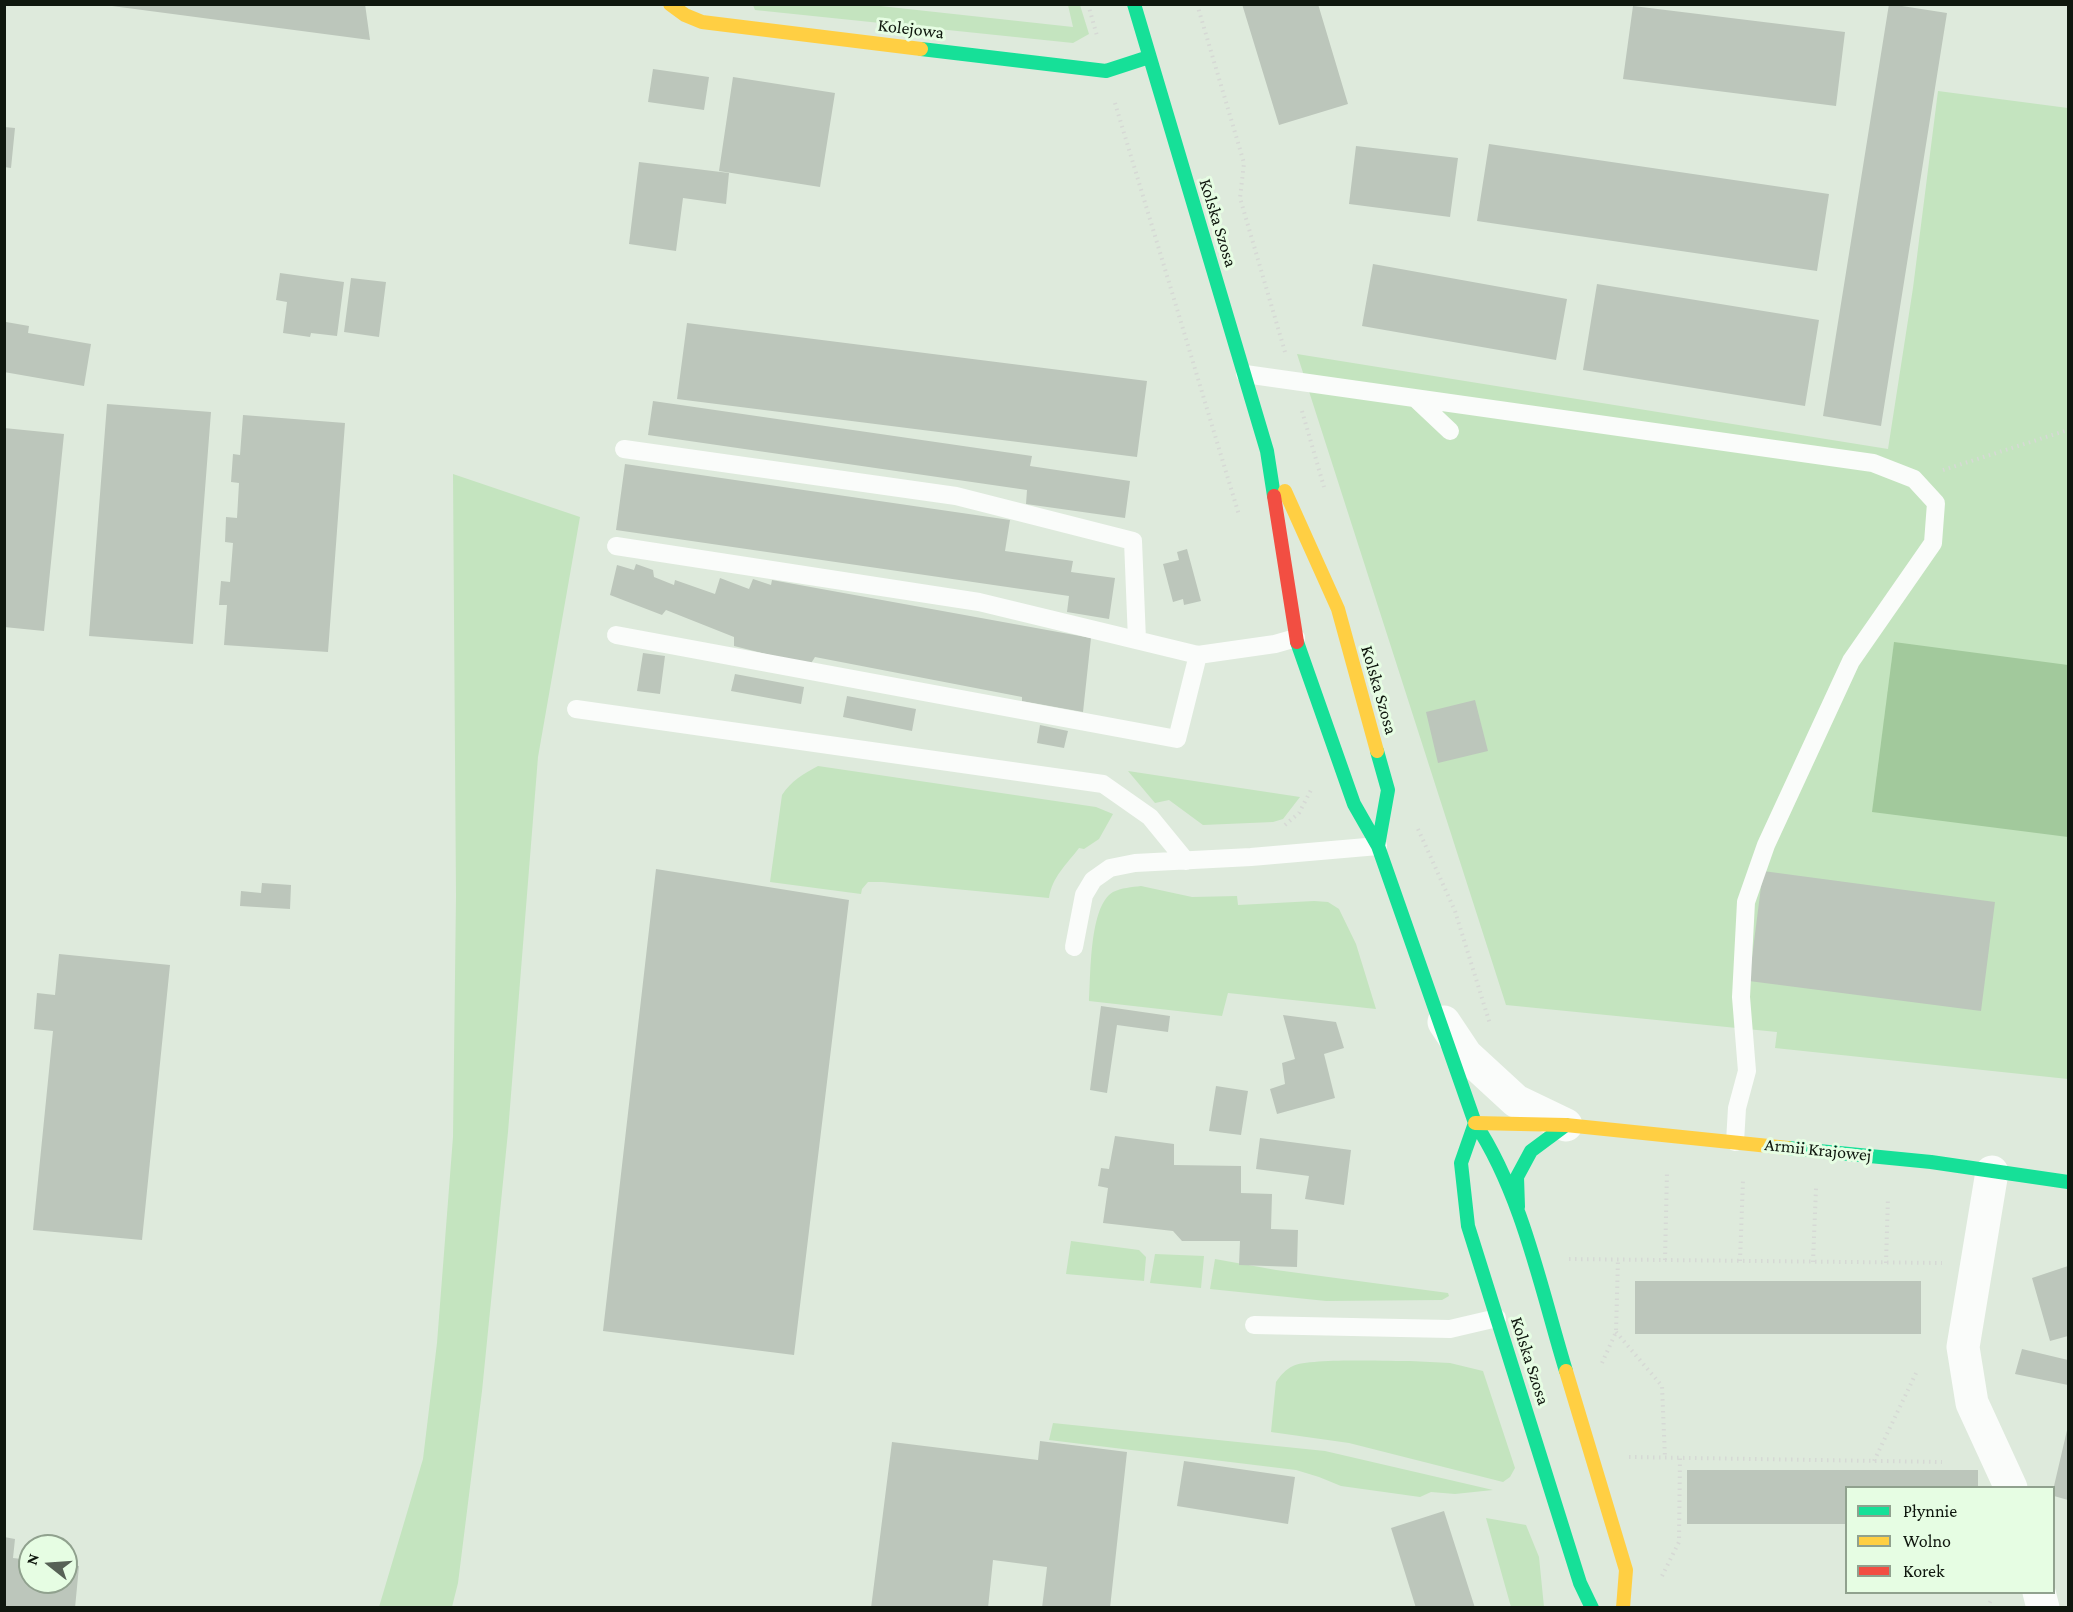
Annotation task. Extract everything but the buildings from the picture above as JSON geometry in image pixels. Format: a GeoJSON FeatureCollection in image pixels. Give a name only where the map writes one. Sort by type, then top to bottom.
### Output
{"type":"FeatureCollection","features":[{"type":"Feature","properties":{"kind":"street","name":"Kolejowa"},"geometry":{"type":"LineString","coordinates":[[670,4],[685,15],[702,22],[1106,71],[1149,57]]}},
{"type":"Feature","properties":{"kind":"street","name":"Kolska Szosa"},"geometry":{"type":"LineString","coordinates":[[1134,4],[1267,451],[1296,638],[1354,804],[1378,846],[1475,1123],[1492,1149],[1518,1212],[1626,1570],[1623,1608]]}},
{"type":"Feature","properties":{"kind":"street","name":"Kolska Szosa"},"geometry":{"type":"LineString","coordinates":[[1267,451],[1338,609],[1388,790],[1378,846]]}},
{"type":"Feature","properties":{"kind":"street","name":"Armii Krajowej"},"geometry":{"type":"LineString","coordinates":[[1439,1016],[1466,1055],[1516,1101],[1566,1125]]}},
{"type":"Feature","properties":{"kind":"street","name":"Kolska Szosa"},"geometry":{"type":"LineString","coordinates":[[1475,1123],[1461,1163],[1468,1226],[1580,1583],[1592,1608]]}},
{"type":"Feature","properties":{"kind":"street","name":"Armii Krajowej"},"geometry":{"type":"LineString","coordinates":[[1475,1123],[1566,1125],[1931,1162],[2068,1182]]}},
{"type":"Feature","properties":{"kind":"street","name":"Kolska Szosa"},"geometry":{"type":"LineString","coordinates":[[1518,1212],[1517,1176],[1531,1151],[1566,1125]]}},
{"type":"Feature","properties":{"kind":"street"},"geometry":{"type":"LineString","coordinates":[[1992,1172],[1963,1347],[1972,1403],[2010,1486]]}},
{"type":"Feature","properties":{"kind":"lane"},"geometry":{"type":"LineString","coordinates":[[1245,374],[1873,463],[1914,479],[1936,503],[1933,543],[1851,661],[1766,845],[1746,902],[1741,997],[1747,1071],[1737,1108],[1735,1142]]}},
{"type":"Feature","properties":{"kind":"lane"},"geometry":{"type":"LineString","coordinates":[[1416,399],[1450,431]]}},
{"type":"Feature","properties":{"kind":"lane"},"geometry":{"type":"LineString","coordinates":[[624,449],[956,496],[1132,541],[1137,640]]}},
{"type":"Feature","properties":{"kind":"lane"},"geometry":{"type":"LineString","coordinates":[[616,546],[979,602],[1198,655],[1275,644],[1296,638]]}},
{"type":"Feature","properties":{"kind":"lane"},"geometry":{"type":"LineString","coordinates":[[616,635],[1177,739],[1198,655]]}},
{"type":"Feature","properties":{"kind":"lane"},"geometry":{"type":"LineString","coordinates":[[576,709],[1103,784],[1150,817],[1186,861]]}},
{"type":"Feature","properties":{"kind":"lane"},"geometry":{"type":"LineString","coordinates":[[1074,947],[1084,895],[1093,880],[1110,868],[1135,863],[1251,857],[1378,846]]}},
{"type":"Feature","properties":{"kind":"lane"},"geometry":{"type":"LineString","coordinates":[[1254,1325],[1450,1329],[1497,1318]]}},
{"type":"Feature","properties":{"kind":"path"},"geometry":{"type":"LineString","coordinates":[[1088,4],[1098,38]]}},
{"type":"Feature","properties":{"kind":"path"},"geometry":{"type":"LineString","coordinates":[[1197,4],[1244,163],[1240,198],[1327,496]]}},
{"type":"Feature","properties":{"kind":"path"},"geometry":{"type":"LineString","coordinates":[[1114,99],[1221,454]]}},
{"type":"Feature","properties":{"kind":"path"},"geometry":{"type":"LineString","coordinates":[[1914,479],[2068,430]]}},
{"type":"Feature","properties":{"kind":"path"},"geometry":{"type":"LineString","coordinates":[[1280,829],[1299,813],[1314,783]]}},
{"type":"Feature","properties":{"kind":"path"},"geometry":{"type":"LineString","coordinates":[[1415,819],[1422,840],[1455,911]]}},
{"type":"Feature","properties":{"kind":"path"},"geometry":{"type":"LineString","coordinates":[[1665,1260],[1668,1161]]}},
{"type":"Feature","properties":{"kind":"path"},"geometry":{"type":"LineString","coordinates":[[1740,1261],[1743,1180]]}},
{"type":"Feature","properties":{"kind":"path"},"geometry":{"type":"LineString","coordinates":[[1814,1262],[1816,1188]]}},
{"type":"Feature","properties":{"kind":"path"},"geometry":{"type":"LineString","coordinates":[[1886,1263],[1888,1197]]}},
{"type":"Feature","properties":{"kind":"path"},"geometry":{"type":"LineString","coordinates":[[1566,1259],[1949,1263]]}},
{"type":"Feature","properties":{"kind":"path"},"geometry":{"type":"LineString","coordinates":[[1598,1371],[1616,1332],[1618,1259]]}},
{"type":"Feature","properties":{"kind":"path"},"geometry":{"type":"LineString","coordinates":[[1616,1332],[1662,1386],[1665,1458]]}},
{"type":"Feature","properties":{"kind":"path"},"geometry":{"type":"LineString","coordinates":[[1874,1461],[1918,1369]]}},
{"type":"Feature","properties":{"kind":"path"},"geometry":{"type":"LineString","coordinates":[[1626,1457],[1942,1462]]}},
{"type":"Feature","properties":{"kind":"path"},"geometry":{"type":"LineString","coordinates":[[1659,1582],[1679,1542],[1680,1458]]}},
{"type":"Feature","properties":{"kind":"path"},"geometry":{"type":"LineString","coordinates":[[1987,1608],[1992,1598]]}},
{"type":"Feature","properties":{"kind":"shaded area"},"geometry":{"type":"Polygon","coordinates":[[[753,5],[871,5],[1073,27],[1068,5],[1080,5],[1089,34],[1073,43],[755,10],[753,5]]]}},
{"type":"Feature","properties":{"kind":"shaded area"},"geometry":{"type":"Polygon","coordinates":[[[1938,91],[2068,108],[2068,1079],[1775,1048],[1777,1032],[1506,1005],[1297,354],[1888,449],[1913,288],[1938,91]]]}},
{"type":"Feature","properties":{"kind":"shaded area"},"geometry":{"type":"Polygon","coordinates":[[[453,474],[580,517],[538,757],[508,1132],[482,1391],[458,1583],[452,1607],[379,1607],[423,1459],[437,1343],[453,1137],[456,896],[453,474]]]}},
{"type":"Feature","properties":{"kind":"shaded area"},"geometry":{"type":"Polygon","coordinates":[[[1894,642],[2068,665],[2068,837],[1872,812],[1894,642]]]}},
{"type":"Feature","properties":{"kind":"shaded area"},"geometry":{"type":"Polygon","coordinates":[[[818,766],[1096,807],[1113,814],[1099,839],[1084,849],[1079,848],[1065,865],[1053,884],[1049,898],[882,882],[868,882],[861,894],[770,882],[782,795],[798,778],[818,766]]]}},
{"type":"Feature","properties":{"kind":"shaded area"},"geometry":{"type":"Polygon","coordinates":[[[1128,771],[1300,797],[1283,819],[1273,822],[1203,825],[1169,800],[1155,803],[1128,771]]]}},
{"type":"Feature","properties":{"kind":"shaded area"},"geometry":{"type":"Polygon","coordinates":[[[1141,886],[1192,897],[1237,896],[1238,905],[1328,902],[1339,909],[1356,944],[1376,1009],[1228,993],[1222,1016],[1089,1001],[1091,959],[1099,911],[1113,892],[1141,886]]]}},
{"type":"Feature","properties":{"kind":"shaded area"},"geometry":{"type":"Polygon","coordinates":[[[1071,1241],[1139,1250],[1146,1257],[1144,1281],[1066,1274],[1071,1241]]]}},
{"type":"Feature","properties":{"kind":"shaded area"},"geometry":{"type":"Polygon","coordinates":[[[1155,1254],[1204,1256],[1201,1288],[1150,1283],[1155,1254]]]}},
{"type":"Feature","properties":{"kind":"shaded area"},"geometry":{"type":"Polygon","coordinates":[[[1215,1259],[1276,1270],[1448,1293],[1449,1296],[1442,1300],[1326,1301],[1210,1289],[1215,1259]]]}},
{"type":"Feature","properties":{"kind":"shaded area"},"geometry":{"type":"Polygon","coordinates":[[[1331,1361],[1450,1363],[1483,1371],[1515,1468],[1510,1477],[1503,1482],[1349,1443],[1271,1432],[1276,1382],[1290,1367],[1301,1363],[1331,1361]]]}},
{"type":"Feature","properties":{"kind":"shaded area"},"geometry":{"type":"Polygon","coordinates":[[[1053,1423],[1325,1451],[1493,1490],[1455,1494],[1431,1492],[1420,1497],[1341,1486],[1296,1470],[1049,1440],[1053,1423]]]}},
{"type":"Feature","properties":{"kind":"shaded area"},"geometry":{"type":"Polygon","coordinates":[[[1486,1518],[1526,1525],[1539,1557],[1544,1607],[1511,1607],[1486,1518]]]}},
{"type":"Feature","properties":{"kind":"traffic: fast"},"geometry":{"type":"LineString","coordinates":[[1134,4],[1267,451],[1274,496]]}},
{"type":"Feature","properties":{"kind":"traffic: fast"},"geometry":{"type":"LineString","coordinates":[[921,49],[1106,71],[1149,57]]}},
{"type":"Feature","properties":{"kind":"traffic: fast"},"geometry":{"type":"LineString","coordinates":[[1297,642],[1354,804],[1378,846],[1475,1123],[1506,1180],[1518,1211],[1566,1371]]}},
{"type":"Feature","properties":{"kind":"traffic: fast"},"geometry":{"type":"LineString","coordinates":[[1377,751],[1388,790],[1378,846]]}},
{"type":"Feature","properties":{"kind":"traffic: fast"},"geometry":{"type":"LineString","coordinates":[[1475,1123],[1461,1163],[1468,1226],[1580,1583],[1592,1608]]}},
{"type":"Feature","properties":{"kind":"traffic: fast"},"geometry":{"type":"LineString","coordinates":[[1518,1207],[1517,1177],[1531,1151],[1566,1125]]}},
{"type":"Feature","properties":{"kind":"traffic: fast"},"geometry":{"type":"LineString","coordinates":[[1788,1148],[1931,1162],[2068,1182]]}},
{"type":"Feature","properties":{"kind":"traffic: slow"},"geometry":{"type":"LineString","coordinates":[[670,4],[685,15],[702,22],[921,49]]}},
{"type":"Feature","properties":{"kind":"traffic: slow"},"geometry":{"type":"LineString","coordinates":[[1285,491],[1338,609],[1377,751]]}},
{"type":"Feature","properties":{"kind":"traffic: slow"},"geometry":{"type":"LineString","coordinates":[[1475,1123],[1566,1125],[1788,1148]]}},
{"type":"Feature","properties":{"kind":"traffic: slow"},"geometry":{"type":"LineString","coordinates":[[1566,1371],[1626,1570],[1623,1608]]}},
{"type":"Feature","properties":{"kind":"traffic: jam"},"geometry":{"type":"LineString","coordinates":[[1274,496],[1297,642]]}}]}
